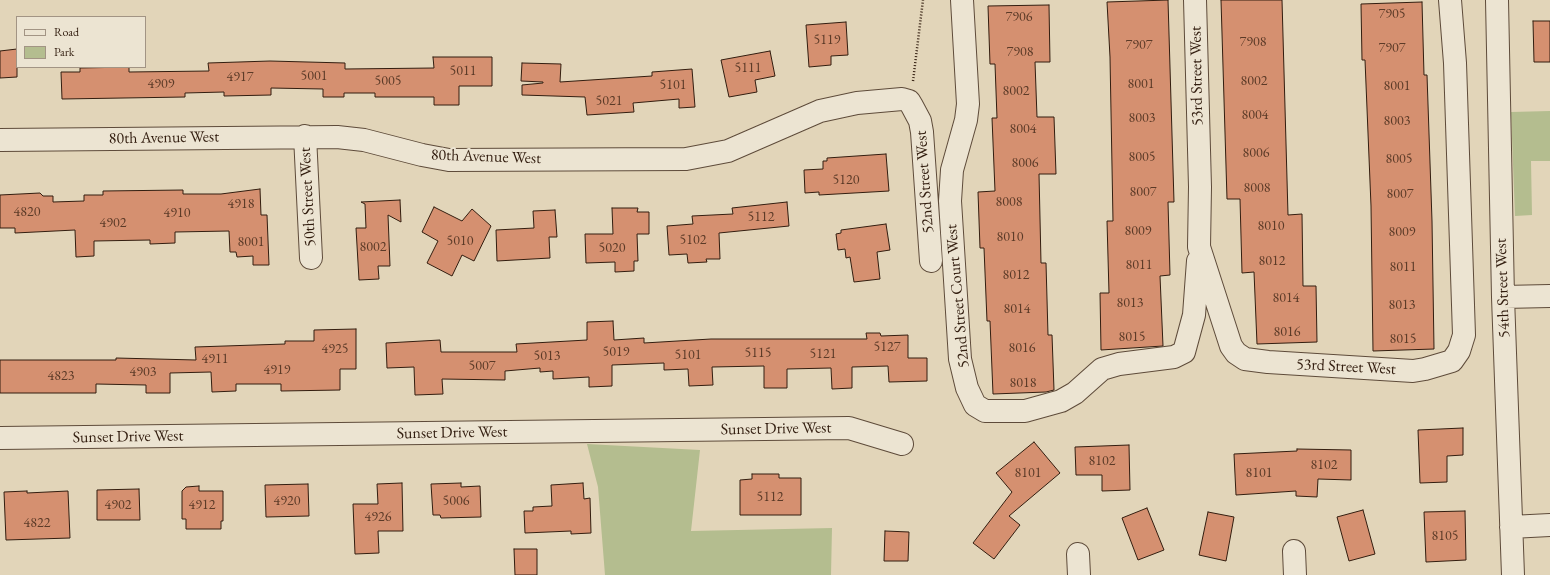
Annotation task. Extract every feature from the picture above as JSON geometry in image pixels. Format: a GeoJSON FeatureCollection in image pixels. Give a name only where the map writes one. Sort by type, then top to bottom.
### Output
{"type":"FeatureCollection","features":[{"type":"Feature","properties":{"kind":"street","name":"52nd Street Court West"},"geometry":{"type":"LineString","coordinates":[[962,0],[968,104],[966,120],[952,170],[950,201],[960,359],[967,388],[975,405],[985,411],[1024,411],[1061,401],[1075,393],[1102,369],[1118,364],[1174,357],[1184,352],[1194,315],[1199,247]]}},
{"type":"Feature","properties":{"kind":"street","name":"53rd Street West"},"geometry":{"type":"LineString","coordinates":[[1195,0],[1200,187],[1199,247],[1231,346],[1236,353],[1245,359],[1268,362],[1413,371],[1426,370],[1452,361],[1459,351],[1464,335],[1455,63],[1450,0]]}},
{"type":"Feature","properties":{"kind":"street","name":"54th Street West"},"geometry":{"type":"LineString","coordinates":[[1496,0],[1503,298],[1513,575]]}},
{"type":"Feature","properties":{"kind":"street","name":"80th Avenue West"},"geometry":{"type":"LineString","coordinates":[[0,140],[305,136],[364,140],[422,156],[449,160],[686,159],[728,151],[820,111],[837,106],[902,99],[909,101],[912,105]]}},
{"type":"Feature","properties":{"kind":"street","name":"52nd Street West"},"geometry":{"type":"LineString","coordinates":[[912,105],[920,121],[922,132],[931,260]]}},
{"type":"Feature","properties":{"kind":"street","name":"50th Street West"},"geometry":{"type":"LineString","coordinates":[[305,136],[311,258]]}},
{"type":"Feature","properties":{"kind":"street"},"geometry":{"type":"LineString","coordinates":[[1503,298],[1550,296]]}},
{"type":"Feature","properties":{"kind":"street","name":"Sunset Drive West"},"geometry":{"type":"LineString","coordinates":[[0,438],[849,428],[902,444]]}},
{"type":"Feature","properties":{"kind":"street"},"geometry":{"type":"LineString","coordinates":[[1511,527],[1550,525]]}},
{"type":"Feature","properties":{"kind":"street"},"geometry":{"type":"LineString","coordinates":[[1294,551],[1295,575]]}},
{"type":"Feature","properties":{"kind":"path"},"geometry":{"type":"LineString","coordinates":[[912,105],[915,54],[923,0]]}},
{"type":"Feature","properties":{"kind":"green space"},"geometry":{"type":"Polygon","coordinates":[[[1550,111],[1550,161],[1531,161],[1532,215],[1515,216],[1511,112],[1550,111]]]}},
{"type":"Feature","properties":{"kind":"green space"},"geometry":{"type":"Polygon","coordinates":[[[587,444],[700,450],[691,531],[832,528],[831,575],[605,575],[598,487],[587,444]]]}},
{"type":"Feature","properties":{"kind":"building"},"geometry":{"type":"Polygon","coordinates":[[[1168,0],[1174,202],[1168,202],[1170,275],[1160,276],[1163,346],[1101,350],[1100,293],[1109,293],[1107,221],[1113,221],[1110,57],[1107,2],[1168,0]]]}},
{"type":"Feature","properties":{"kind":"building"},"geometry":{"type":"Polygon","coordinates":[[[1221,0],[1282,0],[1288,215],[1302,214],[1303,286],[1316,286],[1317,342],[1257,344],[1254,272],[1242,273],[1240,199],[1227,199],[1221,0]]]}},
{"type":"Feature","properties":{"kind":"building"},"geometry":{"type":"Polygon","coordinates":[[[1422,2],[1424,75],[1427,75],[1432,221],[1434,349],[1373,351],[1371,206],[1365,60],[1362,60],[1361,4],[1422,2]]]}},
{"type":"Feature","properties":{"kind":"building"},"geometry":{"type":"Polygon","coordinates":[[[1049,5],[1050,62],[1035,62],[1037,117],[1054,117],[1056,174],[1039,174],[1041,263],[1046,263],[1048,335],[1052,335],[1054,390],[1046,392],[993,394],[990,321],[987,321],[984,248],[980,248],[978,192],[995,191],[992,118],[997,118],[995,64],[990,64],[988,6],[1049,5]]]}},
{"type":"Feature","properties":{"kind":"building"},"geometry":{"type":"Polygon","coordinates":[[[1533,21],[1550,21],[1550,62],[1534,62],[1533,21]]]}},
{"type":"Feature","properties":{"kind":"building"},"geometry":{"type":"Polygon","coordinates":[[[846,22],[848,55],[831,56],[831,65],[809,67],[806,25],[846,22]]]}},
{"type":"Feature","properties":{"kind":"building"},"geometry":{"type":"Polygon","coordinates":[[[16,49],[17,77],[0,78],[0,51],[16,49]]]}},
{"type":"Feature","properties":{"kind":"building"},"geometry":{"type":"Polygon","coordinates":[[[770,51],[775,76],[755,80],[757,92],[729,97],[721,60],[770,51]]]}},
{"type":"Feature","properties":{"kind":"building"},"geometry":{"type":"Polygon","coordinates":[[[433,57],[492,57],[492,86],[459,86],[459,105],[434,105],[434,97],[375,97],[375,93],[344,93],[344,97],[323,97],[323,89],[271,88],[271,95],[224,96],[224,92],[185,93],[185,97],[62,99],[61,72],[80,72],[80,68],[129,68],[129,72],[209,71],[208,63],[270,61],[345,63],[345,69],[434,68],[433,57]]]}},
{"type":"Feature","properties":{"kind":"building"},"geometry":{"type":"Polygon","coordinates":[[[522,63],[561,64],[560,82],[652,76],[652,72],[692,69],[695,107],[679,108],[679,99],[633,103],[634,112],[587,115],[585,97],[522,95],[522,85],[543,82],[521,81],[522,63]]]}},
{"type":"Feature","properties":{"kind":"building"},"geometry":{"type":"Polygon","coordinates":[[[886,154],[889,191],[819,195],[819,192],[805,193],[804,170],[823,169],[823,161],[827,161],[827,158],[886,154]]]}},
{"type":"Feature","properties":{"kind":"building"},"geometry":{"type":"Polygon","coordinates":[[[260,189],[261,215],[267,215],[269,265],[253,265],[253,256],[237,257],[236,252],[230,252],[229,231],[175,232],[175,243],[150,244],[150,240],[94,241],[94,256],[76,257],[75,230],[15,233],[15,228],[0,228],[0,195],[40,193],[43,196],[53,196],[53,202],[84,201],[84,195],[103,195],[103,191],[183,190],[183,194],[221,194],[260,189]]]}},
{"type":"Feature","properties":{"kind":"building"},"geometry":{"type":"Polygon","coordinates":[[[400,200],[401,222],[388,215],[390,266],[378,266],[379,279],[359,280],[356,228],[366,228],[365,204],[361,202],[400,200]]]}},
{"type":"Feature","properties":{"kind":"building"},"geometry":{"type":"Polygon","coordinates":[[[787,202],[789,226],[719,233],[720,259],[706,259],[707,262],[688,263],[687,254],[669,255],[667,226],[693,224],[692,216],[733,214],[732,208],[787,202]]]}},
{"type":"Feature","properties":{"kind":"building"},"geometry":{"type":"Polygon","coordinates":[[[434,207],[462,221],[472,209],[491,226],[474,261],[462,255],[452,276],[427,263],[438,241],[422,232],[434,207]]]}},
{"type":"Feature","properties":{"kind":"building"},"geometry":{"type":"Polygon","coordinates":[[[612,208],[638,208],[637,212],[649,212],[649,234],[637,234],[638,261],[634,261],[634,271],[615,272],[615,262],[586,263],[585,234],[613,234],[612,208]]]}},
{"type":"Feature","properties":{"kind":"building"},"geometry":{"type":"Polygon","coordinates":[[[555,210],[557,237],[549,237],[550,258],[497,261],[496,230],[534,228],[533,211],[555,210]]]}},
{"type":"Feature","properties":{"kind":"building"},"geometry":{"type":"Polygon","coordinates":[[[886,224],[890,250],[877,252],[880,279],[854,282],[850,257],[846,258],[845,249],[838,250],[836,234],[841,233],[841,230],[886,224]]]}},
{"type":"Feature","properties":{"kind":"building"},"geometry":{"type":"Polygon","coordinates":[[[613,321],[614,340],[644,338],[644,343],[711,339],[867,339],[866,333],[880,333],[881,336],[908,335],[908,358],[927,358],[927,381],[889,382],[888,366],[852,367],[852,388],[832,389],[831,368],[787,369],[787,388],[764,388],[764,366],[712,367],[713,385],[689,386],[688,369],[664,370],[664,363],[612,365],[612,386],[589,387],[589,377],[553,379],[553,371],[540,372],[540,368],[505,371],[505,380],[442,379],[443,394],[415,395],[414,367],[387,368],[386,343],[440,340],[441,352],[517,352],[516,344],[587,340],[587,322],[613,321]]]}},
{"type":"Feature","properties":{"kind":"building"},"geometry":{"type":"Polygon","coordinates":[[[356,329],[356,369],[340,369],[340,390],[281,391],[281,384],[236,384],[236,391],[212,392],[211,372],[170,373],[170,393],[146,393],[146,385],[96,384],[96,393],[0,393],[0,360],[116,360],[116,358],[196,360],[195,347],[285,344],[285,341],[314,341],[314,330],[356,329]]]}},
{"type":"Feature","properties":{"kind":"building"},"geometry":{"type":"Polygon","coordinates":[[[1463,428],[1463,455],[1447,456],[1447,482],[1420,483],[1418,430],[1463,428]]]}},
{"type":"Feature","properties":{"kind":"building"},"geometry":{"type":"Polygon","coordinates":[[[1034,442],[1060,473],[1009,516],[1020,525],[994,559],[973,543],[1012,492],[996,473],[1034,442]]]}},
{"type":"Feature","properties":{"kind":"building"},"geometry":{"type":"Polygon","coordinates":[[[1129,445],[1130,490],[1102,491],[1102,475],[1076,475],[1075,447],[1129,445]]]}},
{"type":"Feature","properties":{"kind":"building"},"geometry":{"type":"Polygon","coordinates":[[[1297,449],[1351,450],[1351,480],[1318,479],[1317,497],[1296,496],[1296,491],[1236,495],[1234,454],[1297,451],[1297,449]]]}},
{"type":"Feature","properties":{"kind":"building"},"geometry":{"type":"Polygon","coordinates":[[[752,474],[779,474],[779,478],[801,478],[801,515],[740,515],[740,480],[752,479],[752,474]]]}},
{"type":"Feature","properties":{"kind":"building"},"geometry":{"type":"Polygon","coordinates":[[[402,483],[403,531],[378,531],[379,553],[355,554],[353,504],[378,504],[377,484],[402,483]]]}},
{"type":"Feature","properties":{"kind":"building"},"geometry":{"type":"Polygon","coordinates":[[[461,483],[461,487],[480,486],[481,517],[441,518],[440,515],[433,515],[431,484],[461,483]]]}},
{"type":"Feature","properties":{"kind":"building"},"geometry":{"type":"Polygon","coordinates":[[[583,483],[584,499],[590,498],[591,533],[571,534],[571,531],[525,533],[524,511],[533,511],[533,507],[552,506],[551,485],[583,483]]]}},
{"type":"Feature","properties":{"kind":"building"},"geometry":{"type":"Polygon","coordinates":[[[308,484],[309,516],[266,517],[265,485],[308,484]]]}},
{"type":"Feature","properties":{"kind":"building"},"geometry":{"type":"Polygon","coordinates":[[[199,486],[199,491],[223,491],[223,521],[221,521],[221,529],[186,529],[186,519],[182,519],[182,491],[186,487],[199,486]]]}},
{"type":"Feature","properties":{"kind":"building"},"geometry":{"type":"Polygon","coordinates":[[[139,489],[140,520],[97,520],[97,490],[139,489]]]}},
{"type":"Feature","properties":{"kind":"building"},"geometry":{"type":"Polygon","coordinates":[[[27,491],[27,493],[68,491],[70,538],[6,540],[4,492],[27,491]]]}},
{"type":"Feature","properties":{"kind":"building"},"geometry":{"type":"Polygon","coordinates":[[[1147,508],[1164,550],[1138,560],[1122,518],[1147,508]]]}},
{"type":"Feature","properties":{"kind":"building"},"geometry":{"type":"Polygon","coordinates":[[[1363,510],[1375,554],[1349,561],[1337,517],[1363,510]]]}},
{"type":"Feature","properties":{"kind":"building"},"geometry":{"type":"Polygon","coordinates":[[[1465,511],[1466,560],[1426,562],[1424,512],[1465,511]]]}},
{"type":"Feature","properties":{"kind":"building"},"geometry":{"type":"Polygon","coordinates":[[[1208,512],[1234,517],[1226,561],[1199,555],[1208,512]]]}},
{"type":"Feature","properties":{"kind":"building"},"geometry":{"type":"Polygon","coordinates":[[[885,531],[909,532],[908,561],[884,561],[885,531]]]}},
{"type":"Feature","properties":{"kind":"building"},"geometry":{"type":"Polygon","coordinates":[[[514,549],[537,549],[537,575],[515,575],[514,549]]]}}]}
